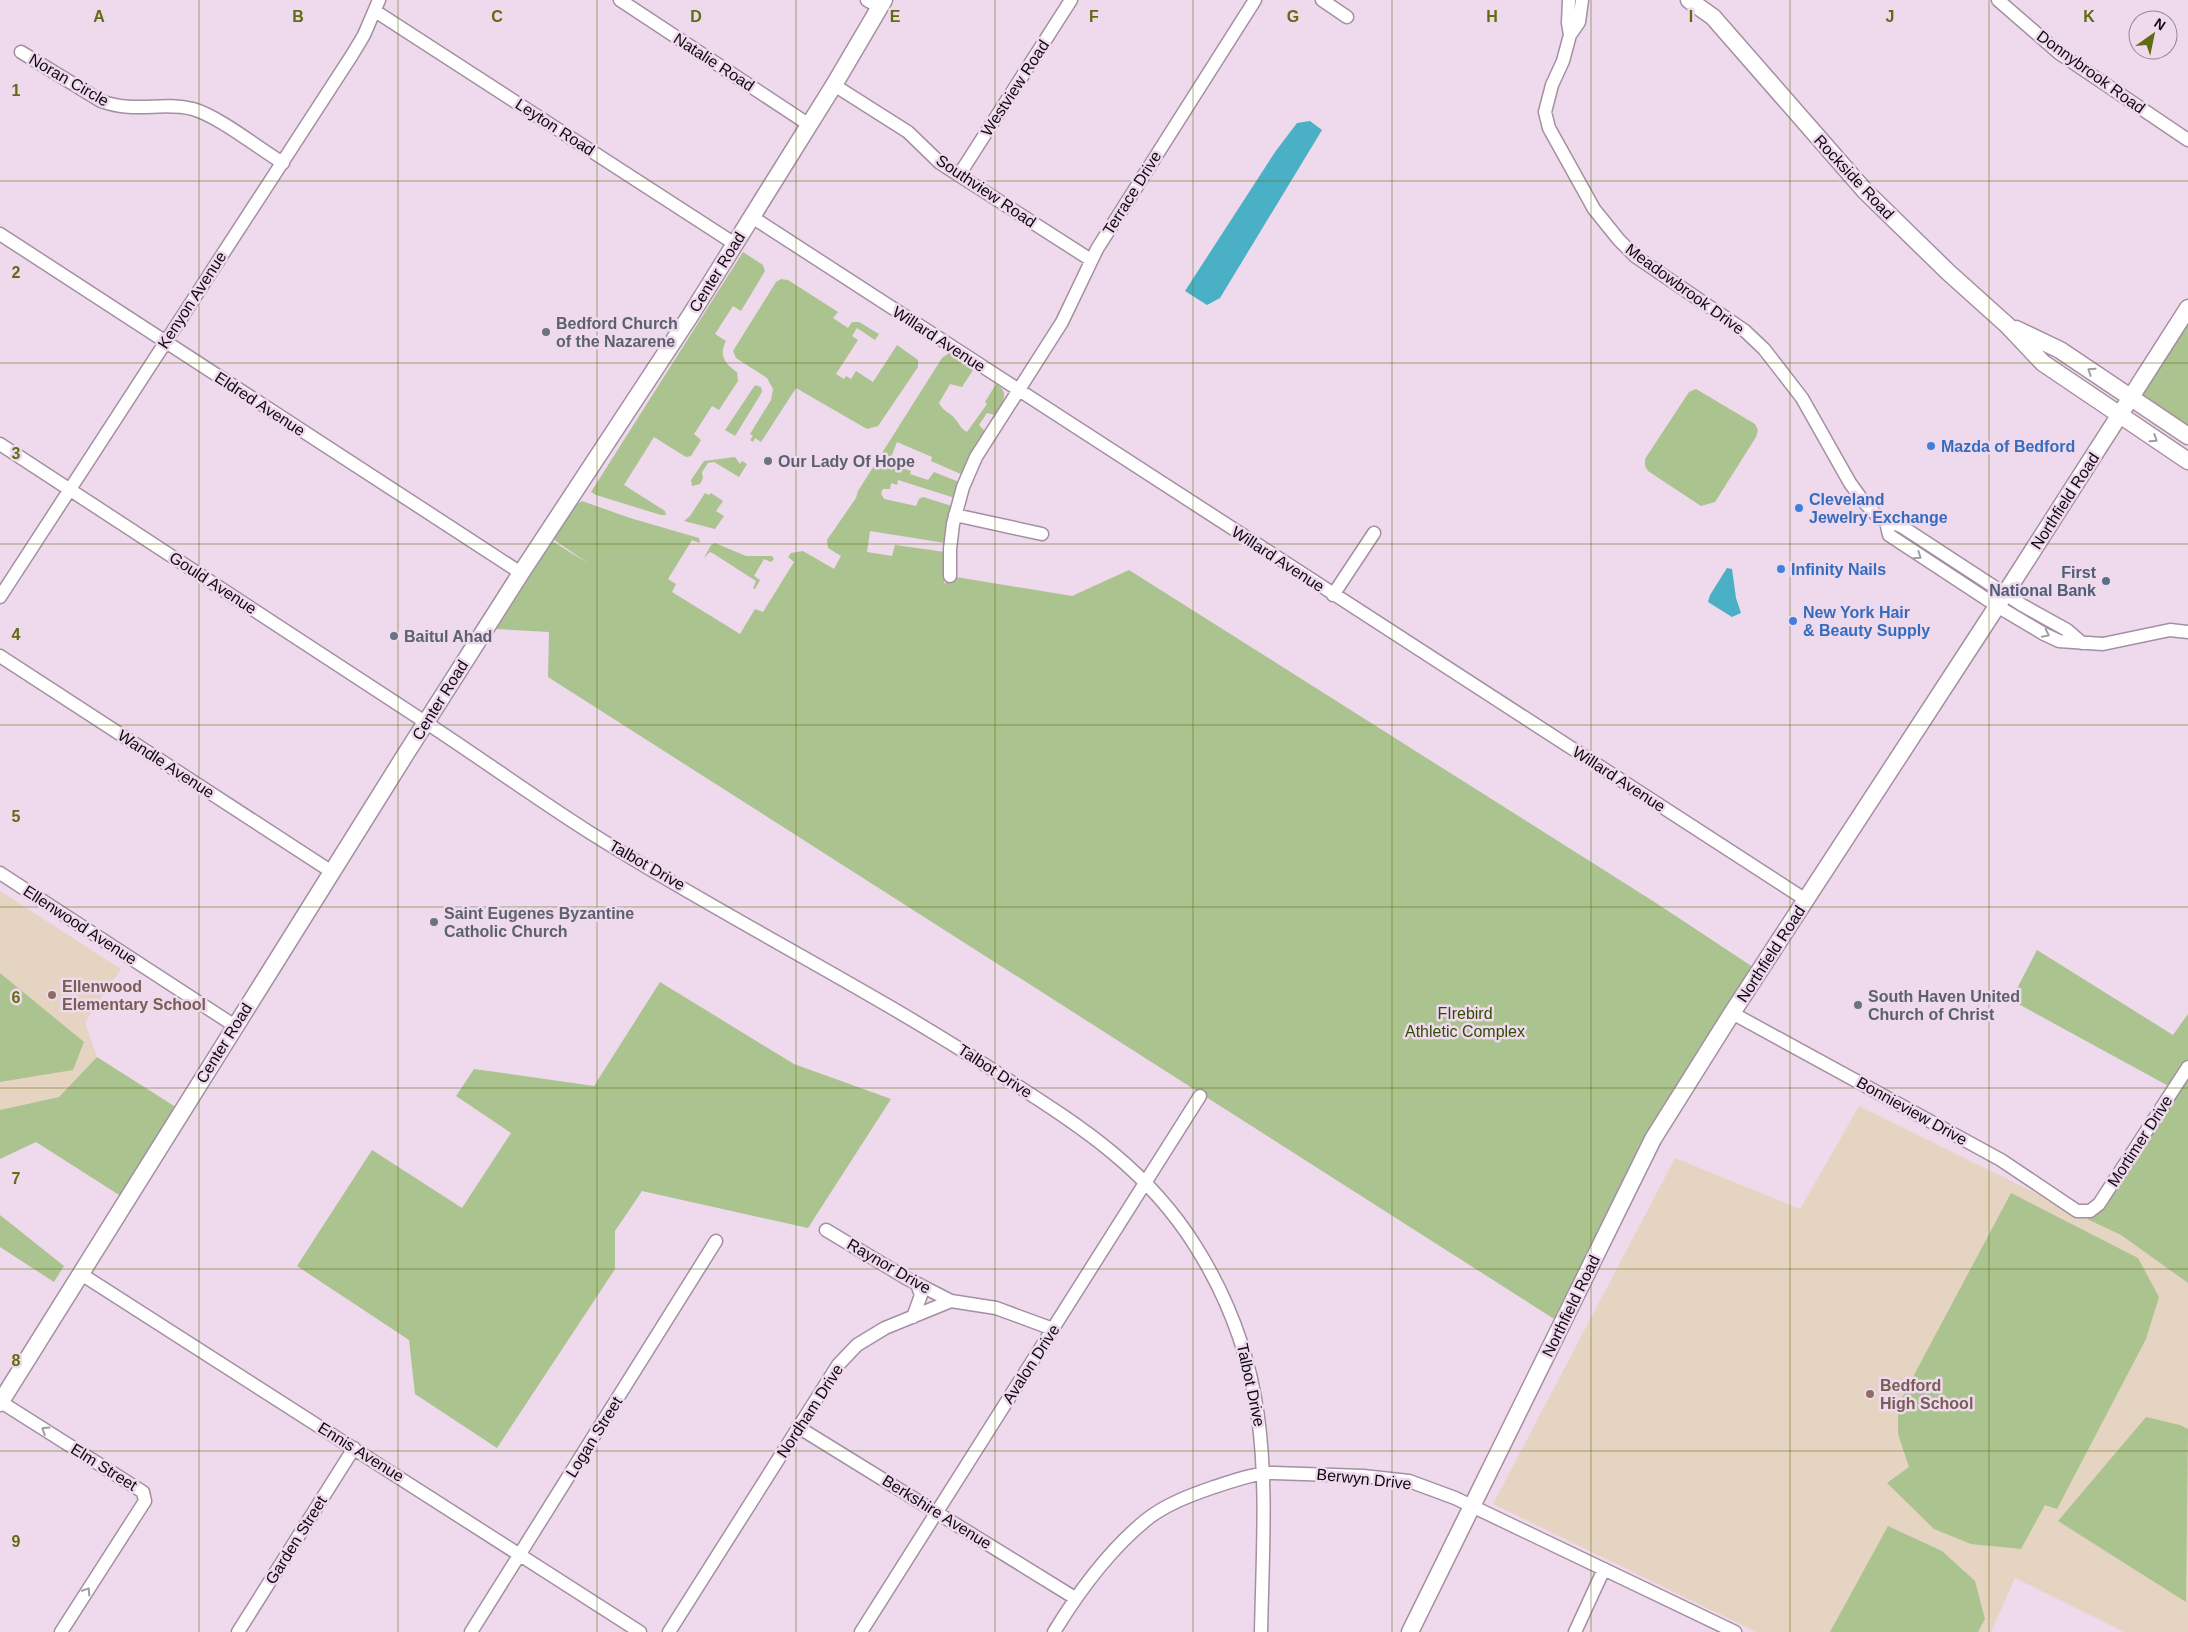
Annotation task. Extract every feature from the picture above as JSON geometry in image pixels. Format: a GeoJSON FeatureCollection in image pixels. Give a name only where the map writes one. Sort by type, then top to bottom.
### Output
{"type":"FeatureCollection","features":[{"type":"Feature","properties":{"kind":"main road","name":"Rockside Road"},"geometry":{"type":"LineString","coordinates":[[1689,0],[1713,17],[1865,190],[1948,272],[2008,325],[2043,363],[2188,462]]}},
{"type":"Feature","properties":{"kind":"main road","name":"Rockside Road"},"geometry":{"type":"LineString","coordinates":[[1704,0],[1713,17]]}},
{"type":"Feature","properties":{"kind":"main road","name":"Center Road"},"geometry":{"type":"LineString","coordinates":[[0,1402],[426,722],[752,217],[808,124],[834,85],[877,2]]}},
{"type":"Feature","properties":{"kind":"main road","name":"Northfield Road"},"geometry":{"type":"LineString","coordinates":[[1410,1632],[1653,1139],[2188,308]]}},
{"type":"Feature","properties":{"kind":"main road","name":"Rockside Road"},"geometry":{"type":"LineString","coordinates":[[2008,325],[2060,350],[2188,436]]}},
{"type":"Feature","properties":{"kind":"street","name":"Natalie Road"},"geometry":{"type":"LineString","coordinates":[[620,0],[808,124]]}},
{"type":"Feature","properties":{"kind":"street","name":"Westview Road"},"geometry":{"type":"LineString","coordinates":[[959,176],[1071,0]]}},
{"type":"Feature","properties":{"kind":"street","name":"Terrace Drive"},"geometry":{"type":"LineString","coordinates":[[950,576],[950,549],[955,516],[963,487],[976,457],[1062,322],[1091,260],[1255,0]]}},
{"type":"Feature","properties":{"kind":"street"},"geometry":{"type":"LineString","coordinates":[[1322,0],[1348,16]]}},
{"type":"Feature","properties":{"kind":"street","name":"Meadowbrook Drive"},"geometry":{"type":"LineString","coordinates":[[1569,0],[1568,23],[1570,35]]}},
{"type":"Feature","properties":{"kind":"street","name":"Meadowbrook Drive"},"geometry":{"type":"LineString","coordinates":[[1582,0],[1579,22],[1570,35],[1563,61],[1552,85],[1545,112],[1549,128],[1594,209],[1619,240],[1635,256],[1738,326],[1764,350],[1802,398],[1850,484],[1871,510],[1886,522],[1901,526],[2001,600],[2067,630],[2082,643],[2103,644],[2170,630],[2188,632]]}},
{"type":"Feature","properties":{"kind":"street","name":"Donnybrook Road"},"geometry":{"type":"LineString","coordinates":[[1998,0],[2059,53],[2188,140]]}},
{"type":"Feature","properties":{"kind":"street","name":"Kenyon Avenue"},"geometry":{"type":"LineString","coordinates":[[0,597],[352,55],[377,6]]}},
{"type":"Feature","properties":{"kind":"street","name":"Leyton Road"},"geometry":{"type":"LineString","coordinates":[[377,6],[735,244]]}},
{"type":"Feature","properties":{"kind":"street","name":"Noran Circle"},"geometry":{"type":"LineString","coordinates":[[21,52],[101,101],[116,106],[130,109],[176,107],[193,109],[209,116],[282,163]]}},
{"type":"Feature","properties":{"kind":"street","name":"Southview Road"},"geometry":{"type":"LineString","coordinates":[[834,85],[908,132],[940,163],[959,176],[1091,260]]}},
{"type":"Feature","properties":{"kind":"street","name":"Willard Avenue"},"geometry":{"type":"LineString","coordinates":[[752,217],[1806,900]]}},
{"type":"Feature","properties":{"kind":"street","name":"Eldred Avenue"},"geometry":{"type":"LineString","coordinates":[[0,234],[521,573]]}},
{"type":"Feature","properties":{"kind":"street","name":"Gould Avenue"},"geometry":{"type":"LineString","coordinates":[[0,444],[426,722]]}},
{"type":"Feature","properties":{"kind":"street"},"geometry":{"type":"LineString","coordinates":[[955,516],[1042,534]]}},
{"type":"Feature","properties":{"kind":"street"},"geometry":{"type":"LineString","coordinates":[[1333,595],[1374,533]]}},
{"type":"Feature","properties":{"kind":"street","name":"Wandle Avenue"},"geometry":{"type":"LineString","coordinates":[[0,656],[332,872]]}},
{"type":"Feature","properties":{"kind":"street","name":"Talbot Drive"},"geometry":{"type":"LineString","coordinates":[[426,722],[591,833],[947,1040],[1092,1134],[1145,1181],[1187,1232],[1232,1313],[1248,1359],[1259,1411],[1265,1473],[1261,1632]]}},
{"type":"Feature","properties":{"kind":"street","name":"Ellenwood Avenue"},"geometry":{"type":"LineString","coordinates":[[0,873],[235,1026]]}},
{"type":"Feature","properties":{"kind":"street","name":"Bonnieview Drive"},"geometry":{"type":"LineString","coordinates":[[1732,1014],[2002,1160],[2077,1211],[2090,1211]]}},
{"type":"Feature","properties":{"kind":"street","name":"Mortimer Drive"},"geometry":{"type":"LineString","coordinates":[[2090,1211],[2099,1204],[2188,1067]]}},
{"type":"Feature","properties":{"kind":"street","name":"Avalon Drive"},"geometry":{"type":"LineString","coordinates":[[861,1632],[1200,1096]]}},
{"type":"Feature","properties":{"kind":"street","name":"Raynor Drive"},"geometry":{"type":"LineString","coordinates":[[826,1230],[917,1284],[951,1301]]}},
{"type":"Feature","properties":{"kind":"street","name":"Logan Street"},"geometry":{"type":"LineString","coordinates":[[471,1632],[716,1241]]}},
{"type":"Feature","properties":{"kind":"street","name":"Ennis Avenue"},"geometry":{"type":"LineString","coordinates":[[80,1274],[640,1632]]}},
{"type":"Feature","properties":{"kind":"street"},"geometry":{"type":"LineString","coordinates":[[913,1317],[921,1296],[917,1284]]}},
{"type":"Feature","properties":{"kind":"street"},"geometry":{"type":"LineString","coordinates":[[951,1301],[996,1308],[1053,1329]]}},
{"type":"Feature","properties":{"kind":"street","name":"Nordham Drive"},"geometry":{"type":"LineString","coordinates":[[669,1632],[838,1365],[858,1346],[885,1328],[951,1301]]}},
{"type":"Feature","properties":{"kind":"street","name":"Elm Street"},"geometry":{"type":"LineString","coordinates":[[0,1402],[143,1492],[145,1501],[61,1632]]}},
{"type":"Feature","properties":{"kind":"street","name":"Berkshire Avenue"},"geometry":{"type":"LineString","coordinates":[[798,1426],[1075,1598]]}},
{"type":"Feature","properties":{"kind":"street","name":"Garden Street"},"geometry":{"type":"LineString","coordinates":[[238,1632],[354,1448]]}},
{"type":"Feature","properties":{"kind":"street","name":"Berwyn Drive"},"geometry":{"type":"LineString","coordinates":[[1054,1632],[1075,1598],[1114,1550],[1147,1520],[1184,1498],[1226,1483],[1265,1473],[1363,1476],[1409,1481],[1472,1507],[1732,1631]]}},
{"type":"Feature","properties":{"kind":"street"},"geometry":{"type":"LineString","coordinates":[[1575,1632],[1604,1569]]}},
{"type":"Feature","properties":{"kind":"shaded area","name":"Ellenwood Elementary School"},"geometry":{"type":"Polygon","coordinates":[[[0,891],[121,969],[85,1022],[97,1057],[59,1097],[0,1110],[0,891]]]}},
{"type":"Feature","properties":{"kind":"shaded area","name":"Bedford High School"},"geometry":{"type":"Polygon","coordinates":[[[1859,1106],[2121,1235],[2188,1283],[2188,1632],[2124,1632],[2015,1578],[1991,1632],[1756,1632],[1493,1504],[1675,1158],[1800,1209],[1859,1106]]]}},
{"type":"Feature","properties":{"kind":"green space"},"geometry":{"type":"Polygon","coordinates":[[[743,252],[763,265],[765,271],[741,311],[733,306],[715,334],[726,341],[723,351],[724,359],[737,372],[738,381],[719,410],[712,406],[694,434],[701,440],[691,456],[686,457],[654,437],[624,485],[665,511],[666,515],[591,492],[743,252]]]}},
{"type":"Feature","properties":{"kind":"green space"},"geometry":{"type":"Polygon","coordinates":[[[781,279],[788,280],[838,312],[833,318],[848,328],[852,322],[859,322],[879,334],[875,340],[857,328],[852,336],[858,340],[836,374],[844,379],[846,376],[851,379],[856,371],[873,382],[897,345],[918,360],[918,367],[878,426],[867,429],[796,388],[761,442],[755,438],[753,442],[750,440],[753,436],[750,434],[771,400],[773,389],[767,378],[736,358],[733,351],[776,282],[781,279]]]}},
{"type":"Feature","properties":{"kind":"green space"},"geometry":{"type":"Polygon","coordinates":[[[2188,308],[2188,437],[2131,399],[2188,308]]]}},
{"type":"Feature","properties":{"kind":"green space","name":"FIrebird Athletic Complex"},"geometry":{"type":"Polygon","coordinates":[[[949,353],[973,370],[962,387],[950,384],[939,403],[963,430],[967,432],[987,404],[985,402],[996,384],[1001,387],[1004,398],[995,415],[987,413],[979,425],[985,431],[974,448],[963,475],[931,461],[932,457],[897,442],[889,463],[911,471],[910,474],[928,480],[934,472],[959,482],[955,498],[898,480],[897,485],[891,483],[890,489],[883,489],[881,493],[884,499],[916,506],[919,499],[923,497],[952,506],[945,543],[870,531],[867,552],[892,556],[895,545],[945,552],[944,584],[950,576],[1072,596],[1129,570],[1656,903],[1759,971],[1660,1128],[1562,1324],[548,677],[549,632],[496,629],[552,541],[589,564],[553,539],[574,506],[582,501],[630,518],[699,538],[700,543],[692,540],[668,579],[676,584],[672,592],[740,634],[755,609],[763,612],[794,562],[788,557],[791,553],[803,551],[834,569],[841,556],[828,548],[827,540],[856,498],[858,491],[942,358],[949,353]]]}},
{"type":"Feature","properties":{"kind":"green space"},"geometry":{"type":"Polygon","coordinates":[[[755,385],[761,387],[762,392],[735,436],[725,430],[755,385]]]}},
{"type":"Feature","properties":{"kind":"green space"},"geometry":{"type":"Polygon","coordinates":[[[1696,389],[1755,424],[1758,430],[1756,437],[1715,502],[1701,506],[1648,471],[1645,466],[1645,459],[1689,392],[1696,389]]]}},
{"type":"Feature","properties":{"kind":"green space"},"geometry":{"type":"Polygon","coordinates":[[[735,457],[740,464],[742,461],[747,464],[739,477],[714,462],[708,463],[702,472],[703,478],[700,484],[692,486],[691,480],[704,461],[735,457]]]}},
{"type":"Feature","properties":{"kind":"green space"},"geometry":{"type":"Polygon","coordinates":[[[705,493],[709,495],[711,493],[723,501],[716,511],[724,516],[715,529],[684,521],[690,516],[705,493]]]}},
{"type":"Feature","properties":{"kind":"green space"},"geometry":{"type":"Polygon","coordinates":[[[715,543],[746,556],[772,556],[774,559],[771,562],[764,559],[754,576],[760,580],[755,589],[753,588],[756,581],[714,554],[710,552],[704,558],[711,545],[715,543]]]}},
{"type":"Feature","properties":{"kind":"green space"},"geometry":{"type":"Polygon","coordinates":[[[2037,950],[2173,1035],[2188,1014],[2188,1283],[2121,1235],[2087,1219],[2090,1211],[2174,1089],[2011,1000],[2037,950]]]}},
{"type":"Feature","properties":{"kind":"green space"},"geometry":{"type":"Polygon","coordinates":[[[0,973],[84,1042],[73,1070],[0,1082],[0,973]]]}},
{"type":"Feature","properties":{"kind":"green space"},"geometry":{"type":"Polygon","coordinates":[[[660,982],[794,1064],[891,1099],[808,1228],[642,1191],[615,1231],[615,1269],[497,1448],[415,1394],[409,1340],[297,1266],[372,1150],[462,1208],[511,1133],[456,1096],[474,1069],[594,1086],[660,982]]]}},
{"type":"Feature","properties":{"kind":"green space"},"geometry":{"type":"Polygon","coordinates":[[[97,1057],[182,1111],[127,1200],[36,1142],[0,1159],[0,1110],[59,1097],[97,1057]]]}},
{"type":"Feature","properties":{"kind":"green space"},"geometry":{"type":"Polygon","coordinates":[[[2011,1193],[2138,1258],[2159,1297],[2146,1339],[2057,1509],[2045,1505],[2021,1549],[1971,1544],[1934,1529],[1887,1483],[1909,1467],[1898,1434],[1898,1405],[2011,1193]]]}},
{"type":"Feature","properties":{"kind":"green space"},"geometry":{"type":"Polygon","coordinates":[[[0,1215],[64,1266],[54,1282],[0,1247],[0,1215]]]}},
{"type":"Feature","properties":{"kind":"green space"},"geometry":{"type":"Polygon","coordinates":[[[2146,1417],[2180,1425],[2188,1429],[2186,1602],[2058,1521],[2146,1417]]]}},
{"type":"Feature","properties":{"kind":"green space"},"geometry":{"type":"Polygon","coordinates":[[[1888,1526],[1942,1551],[1975,1581],[1985,1619],[1978,1632],[1830,1632],[1888,1526]]]}},
{"type":"Feature","properties":{"kind":"water"},"geometry":{"type":"Polygon","coordinates":[[[1310,121],[1322,130],[1220,298],[1207,305],[1185,291],[1275,152],[1297,123],[1310,121]]]}},
{"type":"Feature","properties":{"kind":"water"},"geometry":{"type":"Polygon","coordinates":[[[1727,568],[1732,569],[1736,598],[1741,613],[1732,617],[1708,602],[1710,595],[1727,568]]]}},
{"type":"Feature","properties":{"kind":"place","name":"Bedford Church of the Nazarene"},"geometry":{"type":"Point","coordinates":[546,332]}},
{"type":"Feature","properties":{"kind":"place","name":"Mazda of Bedford"},"geometry":{"type":"Point","coordinates":[1931,446]}},
{"type":"Feature","properties":{"kind":"place","name":"Our Lady Of Hope"},"geometry":{"type":"Point","coordinates":[768,461]}},
{"type":"Feature","properties":{"kind":"place","name":"Cleveland Jewelry Exchange"},"geometry":{"type":"Point","coordinates":[1799,508]}},
{"type":"Feature","properties":{"kind":"place","name":"Infinity Nails"},"geometry":{"type":"Point","coordinates":[1781,569]}},
{"type":"Feature","properties":{"kind":"place","name":"First National Bank"},"geometry":{"type":"Point","coordinates":[2106,581]}},
{"type":"Feature","properties":{"kind":"place","name":"New York Hair & Beauty Supply"},"geometry":{"type":"Point","coordinates":[1793,621]}},
{"type":"Feature","properties":{"kind":"place","name":"Baitul Ahad"},"geometry":{"type":"Point","coordinates":[394,636]}},
{"type":"Feature","properties":{"kind":"place","name":"Saint Eugenes Byzantine Catholic Church"},"geometry":{"type":"Point","coordinates":[434,922]}},
{"type":"Feature","properties":{"kind":"place","name":"Ellenwood Elementary School"},"geometry":{"type":"Point","coordinates":[52,995]}},
{"type":"Feature","properties":{"kind":"place","name":"South Haven United Church of Christ"},"geometry":{"type":"Point","coordinates":[1858,1005]}},
{"type":"Feature","properties":{"kind":"place","name":"Bedford High School"},"geometry":{"type":"Point","coordinates":[1870,1394]}}]}
